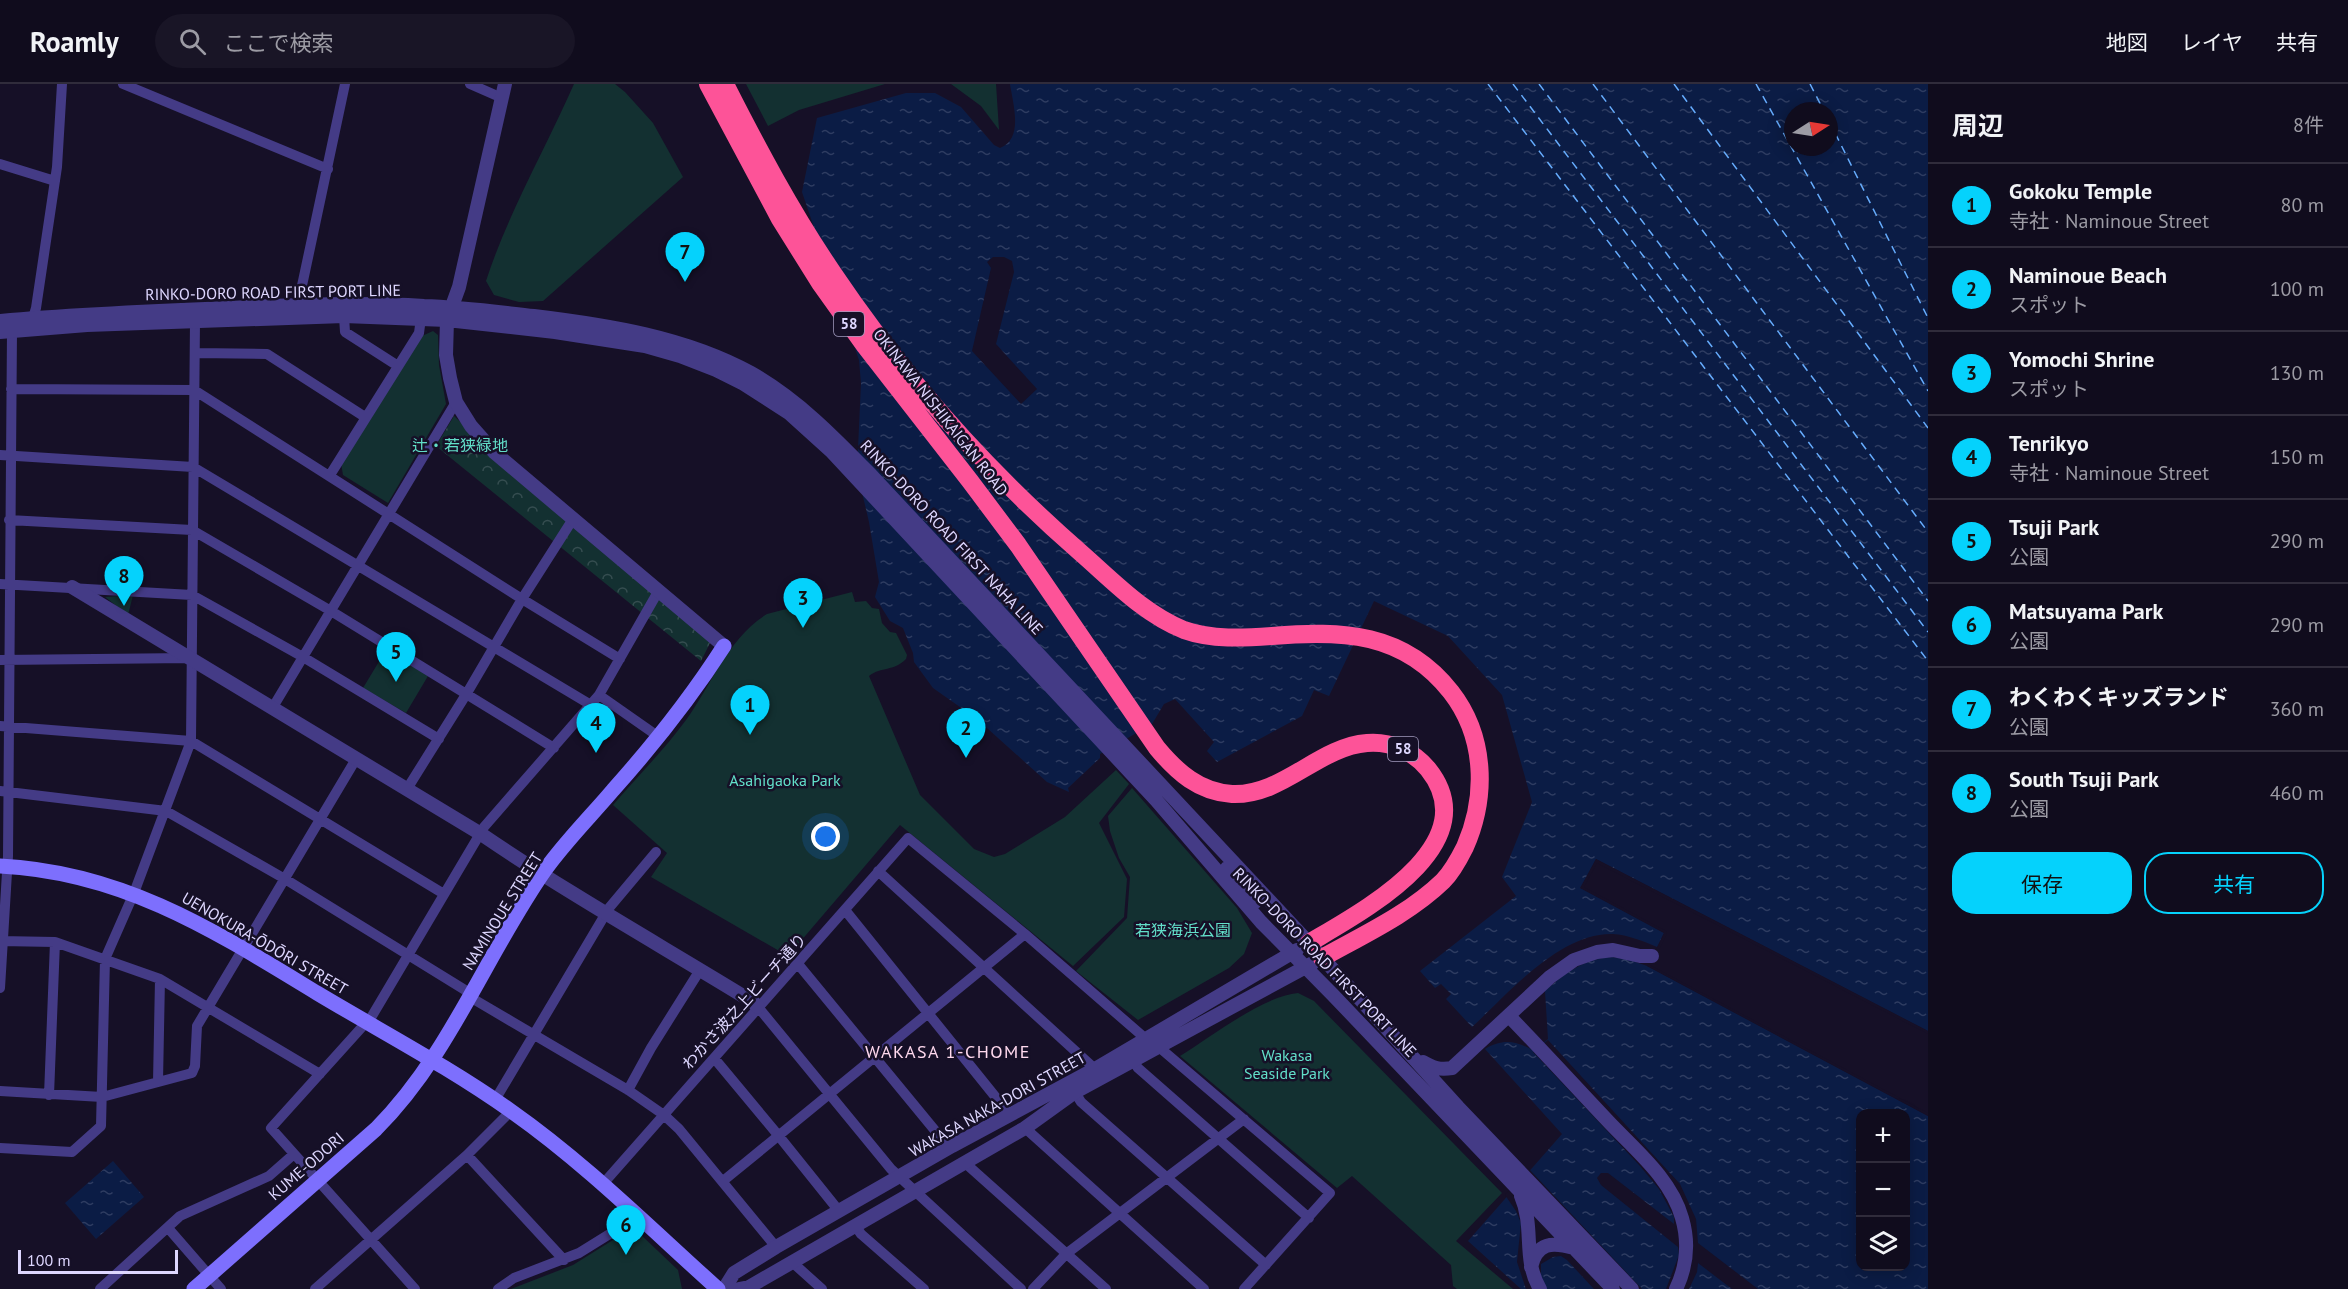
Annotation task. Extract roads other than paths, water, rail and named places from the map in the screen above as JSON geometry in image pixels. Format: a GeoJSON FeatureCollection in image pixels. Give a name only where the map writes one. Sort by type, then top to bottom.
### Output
{"type":"FeatureCollection","features":[{"type":"Feature","properties":{"kind":"highway","name":"OKINAWA NISHIKAIGAN ROAD"},"geometry":{"type":"LineString","coordinates":[[708,84],[780,219],[820,283],[865,346],[1018,545],[1157,748],[1177,771],[1207,788],[1232,794],[1244,793],[1272,785],[1339,750],[1367,743],[1392,745],[1403,749],[1414,755],[1431,773],[1442,797],[1443,811],[1438,837],[1432,850],[1410,874],[1384,896],[1299,948]]}},
{"type":"Feature","properties":{"kind":"highway","name":"OKINAWA NISHIKAIGAN ROAD"},"geometry":{"type":"LineString","coordinates":[[725,84],[761,154],[833,273],[933,404],[1043,519],[1139,603],[1185,630],[1202,634],[1233,637],[1342,633],[1376,640],[1395,647],[1414,658],[1437,676],[1454,695],[1473,734],[1480,765],[1477,813],[1462,854],[1441,883],[1411,906],[1322,958]]}},
{"type":"Feature","properties":{"kind":"main road","name":"NAMINOUE STREET"},"geometry":{"type":"LineString","coordinates":[[432,1061],[542,875],[686,703],[724,645]]}},
{"type":"Feature","properties":{"kind":"main road","name":"UENOKURA-ŌDŌRI STREET"},"geometry":{"type":"LineString","coordinates":[[4,866],[74,876],[134,893],[187,917],[367,1022],[511,1111],[603,1185],[717,1289]]}},
{"type":"Feature","properties":{"kind":"main road","name":"KUME-ODORI"},"geometry":{"type":"LineString","coordinates":[[194,1289],[386,1118],[412,1089],[432,1061]]}},
{"type":"Feature","properties":{"kind":"street"},"geometry":{"type":"LineString","coordinates":[[0,988],[4,866],[4,584],[9,520],[5,455],[11,389],[6,332],[33,318],[38,300],[55,181],[62,84]]}},
{"type":"Feature","properties":{"kind":"street"},"geometry":{"type":"LineString","coordinates":[[123,84],[328,169]]}},
{"type":"Feature","properties":{"kind":"street"},"geometry":{"type":"LineString","coordinates":[[300,311],[345,84]]}},
{"type":"Feature","properties":{"kind":"street"},"geometry":{"type":"LineString","coordinates":[[471,84],[502,98]]}},
{"type":"Feature","properties":{"kind":"street"},"geometry":{"type":"LineString","coordinates":[[505,84],[459,287],[449,314],[446,355],[456,402],[471,426],[495,453],[724,645]]}},
{"type":"Feature","properties":{"kind":"street"},"geometry":{"type":"LineString","coordinates":[[0,164],[55,181]]}},
{"type":"Feature","properties":{"kind":"street","name":"RINKO-DORO ROAD FIRST PORT LINE"},"geometry":{"type":"LineString","coordinates":[[6,332],[87,325],[195,321],[362,303],[449,314],[556,319],[643,333],[681,344],[718,364]]}},
{"type":"Feature","properties":{"kind":"street","name":"RINKO-DORO ROAD FIRST PORT LINE"},"geometry":{"type":"LineString","coordinates":[[0,321],[33,318],[300,311],[344,316],[421,318],[449,314]]}},
{"type":"Feature","properties":{"kind":"street"},"geometry":{"type":"LineString","coordinates":[[344,316],[345,332],[398,366]]}},
{"type":"Feature","properties":{"kind":"street"},"geometry":{"type":"LineString","coordinates":[[330,475],[419,333],[421,318]]}},
{"type":"Feature","properties":{"kind":"street"},"geometry":{"type":"LineString","coordinates":[[0,1148],[72,1152],[101,1126],[105,959],[134,893],[191,741],[195,321]]}},
{"type":"Feature","properties":{"kind":"street"},"geometry":{"type":"LineString","coordinates":[[196,353],[267,354],[365,417]]}},
{"type":"Feature","properties":{"kind":"street","name":"RINKO-DORO ROAD FIRST NAHA LINE"},"geometry":{"type":"LineString","coordinates":[[718,364],[789,413],[831,451],[1134,766]]}},
{"type":"Feature","properties":{"kind":"street"},"geometry":{"type":"LineString","coordinates":[[11,389],[194,390],[522,599],[620,658]]}},
{"type":"Feature","properties":{"kind":"street"},"geometry":{"type":"LineString","coordinates":[[273,707],[456,402]]}},
{"type":"Feature","properties":{"kind":"street"},"geometry":{"type":"LineString","coordinates":[[5,455],[193,467],[591,705]]}},
{"type":"Feature","properties":{"kind":"street"},"geometry":{"type":"LineString","coordinates":[[407,789],[573,519]]}},
{"type":"Feature","properties":{"kind":"street"},"geometry":{"type":"LineString","coordinates":[[9,520],[192,530],[331,611],[554,747]]}},
{"type":"Feature","properties":{"kind":"street"},"geometry":{"type":"LineString","coordinates":[[4,584],[192,595],[303,657],[439,738]]}},
{"type":"Feature","properties":{"kind":"street"},"geometry":{"type":"LineString","coordinates":[[72,587],[481,834],[542,875],[606,912],[758,1007],[898,1176],[1022,1289]]}},
{"type":"Feature","properties":{"kind":"street"},"geometry":{"type":"LineString","coordinates":[[414,1288],[271,1128],[367,1022],[481,834],[599,695],[659,590]]}},
{"type":"Feature","properties":{"kind":"street"},"geometry":{"type":"LineString","coordinates":[[4,660],[191,658]]}},
{"type":"Feature","properties":{"kind":"street"},"geometry":{"type":"LineString","coordinates":[[599,695],[659,737]]}},
{"type":"Feature","properties":{"kind":"street"},"geometry":{"type":"LineString","coordinates":[[4,726],[191,741],[444,894]]}},
{"type":"Feature","properties":{"kind":"street"},"geometry":{"type":"LineString","coordinates":[[0,1091],[102,1097],[192,1073],[195,1066],[197,1026],[356,759]]}},
{"type":"Feature","properties":{"kind":"street","name":"RINKO-DORO ROAD FIRST PORT LINE"},"geometry":{"type":"LineString","coordinates":[[1134,766],[1202,830],[1299,948]]}},
{"type":"Feature","properties":{"kind":"street","name":"RINKO-DORO ROAD FIRST PORT LINE"},"geometry":{"type":"LineString","coordinates":[[1134,766],[1254,914],[1299,948],[1322,958],[1413,1056],[1507,1167]]}},
{"type":"Feature","properties":{"kind":"street"},"geometry":{"type":"LineString","coordinates":[[4,791],[166,810],[285,879],[408,954],[476,1000],[628,1090],[664,1115],[680,1129],[776,1247]]}},
{"type":"Feature","properties":{"kind":"street","name":"わかさ波之上ビーチ通り"},"geometry":{"type":"LineString","coordinates":[[603,1185],[908,838],[1025,934]]}},
{"type":"Feature","properties":{"kind":"street"},"geometry":{"type":"LineString","coordinates":[[495,1100],[606,912],[656,852]]}},
{"type":"Feature","properties":{"kind":"street"},"geometry":{"type":"LineString","coordinates":[[878,871],[1095,1069]]}},
{"type":"Feature","properties":{"kind":"street"},"geometry":{"type":"LineString","coordinates":[[845,910],[1010,1114]]}},
{"type":"Feature","properties":{"kind":"street"},"geometry":{"type":"LineString","coordinates":[[723,1181],[1025,934],[1146,1039]]}},
{"type":"Feature","properties":{"kind":"street"},"geometry":{"type":"LineString","coordinates":[[2,941],[55,942],[160,979],[320,1074]]}},
{"type":"Feature","properties":{"kind":"street"},"geometry":{"type":"LineString","coordinates":[[49,1095],[55,942]]}},
{"type":"Feature","properties":{"kind":"street"},"geometry":{"type":"LineString","coordinates":[[1299,948],[1305,967]]}},
{"type":"Feature","properties":{"kind":"street","name":"WAKASA NAKA-DORI STREET"},"geometry":{"type":"LineString","coordinates":[[740,1289],[749,1287],[856,1227],[1025,1128],[1095,1069],[1299,948]]}},
{"type":"Feature","properties":{"kind":"street"},"geometry":{"type":"LineString","coordinates":[[1413,1056],[1431,1067],[1441,1070],[1452,1068],[1550,976],[1583,955],[1613,951],[1652,956]]}},
{"type":"Feature","properties":{"kind":"street","name":"WAKASA NAKA-DORI STREET"},"geometry":{"type":"LineString","coordinates":[[724,1289],[734,1273],[951,1146],[1010,1114],[1160,1048],[1322,958]]}},
{"type":"Feature","properties":{"kind":"street"},"geometry":{"type":"LineString","coordinates":[[798,964],[942,1139],[951,1146]]}},
{"type":"Feature","properties":{"kind":"street","name":"RINKO-DORO ROAD FIRST PORT LINE"},"geometry":{"type":"LineString","coordinates":[[1305,967],[1507,1167]]}},
{"type":"Feature","properties":{"kind":"street"},"geometry":{"type":"LineString","coordinates":[[628,1090],[651,1048],[700,970]]}},
{"type":"Feature","properties":{"kind":"street"},"geometry":{"type":"LineString","coordinates":[[158,1082],[160,979]]}},
{"type":"Feature","properties":{"kind":"street"},"geometry":{"type":"LineString","coordinates":[[1509,1016],[1648,1164],[1675,1199],[1682,1216],[1686,1236],[1686,1258],[1676,1289]]}},
{"type":"Feature","properties":{"kind":"street"},"geometry":{"type":"LineString","coordinates":[[1160,1048],[1330,1192],[1244,1289]]}},
{"type":"Feature","properties":{"kind":"street"},"geometry":{"type":"LineString","coordinates":[[714,1058],[778,1134],[838,1211]]}},
{"type":"Feature","properties":{"kind":"street"},"geometry":{"type":"LineString","coordinates":[[1133,1061],[1309,1218]]}},
{"type":"Feature","properties":{"kind":"street"},"geometry":{"type":"LineString","coordinates":[[1452,1068],[1451,1090],[1458,1107]]}},
{"type":"Feature","properties":{"kind":"street"},"geometry":{"type":"LineString","coordinates":[[1072,1088],[1081,1102],[1266,1265]]}},
{"type":"Feature","properties":{"kind":"street"},"geometry":{"type":"LineString","coordinates":[[315,1289],[467,1155],[511,1111]]}},
{"type":"Feature","properties":{"kind":"street"},"geometry":{"type":"LineString","coordinates":[[1034,1289],[1066,1254],[1244,1119]]}},
{"type":"Feature","properties":{"kind":"street"},"geometry":{"type":"LineString","coordinates":[[1025,1128],[1204,1289]]}},
{"type":"Feature","properties":{"kind":"street"},"geometry":{"type":"LineString","coordinates":[[100,1289],[180,1216],[269,1176],[294,1154]]}},
{"type":"Feature","properties":{"kind":"street"},"geometry":{"type":"LineString","coordinates":[[467,1155],[564,1260]]}},
{"type":"Feature","properties":{"kind":"street"},"geometry":{"type":"LineString","coordinates":[[964,1162],[1106,1289]]}},
{"type":"Feature","properties":{"kind":"street"},"geometry":{"type":"LineString","coordinates":[[1507,1167],[1519,1191],[1530,1224],[1531,1269],[1540,1289]]}},
{"type":"Feature","properties":{"kind":"street"},"geometry":{"type":"LineString","coordinates":[[1507,1167],[1632,1289]]}},
{"type":"Feature","properties":{"kind":"street"},"geometry":{"type":"LineString","coordinates":[[1519,1191],[1613,1289]]}},
{"type":"Feature","properties":{"kind":"street"},"geometry":{"type":"LineString","coordinates":[[498,1289],[514,1278],[564,1260],[638,1216]]}},
{"type":"Feature","properties":{"kind":"street"},"geometry":{"type":"LineString","coordinates":[[856,1227],[861,1234],[924,1289]]}},
{"type":"Feature","properties":{"kind":"street"},"geometry":{"type":"LineString","coordinates":[[168,1228],[221,1289]]}},
{"type":"Feature","properties":{"kind":"street"},"geometry":{"type":"LineString","coordinates":[[1531,1269],[1537,1252],[1545,1246],[1560,1244],[1574,1248]]}},
{"type":"Feature","properties":{"kind":"street"},"geometry":{"type":"LineString","coordinates":[[792,1262],[822,1289]]}},
{"type":"Feature","properties":{"kind":"water"},"geometry":{"type":"Polygon","coordinates":[[[1010,84],[1928,84],[1928,1031],[1596,859],[1581,888],[1664,933],[1657,947],[1630,937],[1613,934],[1593,936],[1574,943],[1536,967],[1472,1027],[1446,999],[1451,994],[1441,984],[1435,988],[1420,971],[1516,896],[1502,877],[1532,802],[1502,695],[1448,636],[1374,601],[1329,696],[1314,690],[1302,716],[1217,762],[1207,751],[1214,742],[1175,699],[1164,704],[1152,724],[1100,754],[1100,758],[1068,788],[1069,792],[1047,782],[977,719],[933,688],[914,662],[913,653],[903,628],[890,621],[875,597],[879,582],[869,522],[857,471],[861,383],[859,360],[802,192],[817,118],[906,93],[935,93],[961,107],[994,145],[1000,148],[1012,137],[1015,129],[1010,84]]]}},
{"type":"Feature","properties":{"kind":"water"},"geometry":{"type":"Polygon","coordinates":[[[1612,957],[1647,966],[1928,1116],[1928,1289],[1521,1289],[1468,1241],[1562,1134],[1485,1049],[1498,1043],[1510,1042],[1534,1051],[1548,1039],[1545,991],[1560,978],[1593,960],[1612,957]]]}},
{"type":"Feature","properties":{"kind":"water"},"geometry":{"type":"Polygon","coordinates":[[[113,1161],[144,1197],[96,1239],[65,1203],[113,1161]]]}},
{"type":"Feature","properties":{"kind":"place","name":"わくわくキッズランド"},"geometry":{"type":"Point","coordinates":[685,282]}},
{"type":"Feature","properties":{"kind":"place","name":"South Tsuji Park"},"geometry":{"type":"Point","coordinates":[124,606]}},
{"type":"Feature","properties":{"kind":"place","name":"Yomochi Shrine"},"geometry":{"type":"Point","coordinates":[803,628]}},
{"type":"Feature","properties":{"kind":"place","name":"Tsuji Park"},"geometry":{"type":"Point","coordinates":[396,682]}},
{"type":"Feature","properties":{"kind":"place","name":"Gokoku Temple"},"geometry":{"type":"Point","coordinates":[750,735]}},
{"type":"Feature","properties":{"kind":"place","name":"Tenrikyo"},"geometry":{"type":"Point","coordinates":[596,753]}},
{"type":"Feature","properties":{"kind":"place","name":"Naminoue Beach"},"geometry":{"type":"Point","coordinates":[966,758]}},
{"type":"Feature","properties":{"kind":"place","name":"Matsuyama Park"},"geometry":{"type":"Point","coordinates":[626,1255]}},
{"type":"Feature","properties":{"kind":"district","name":"WAKASA 1-CHOME"},"geometry":{"type":"Point","coordinates":[948,1052]}},
{"type":"Feature","properties":{"kind":"park label","name":"辻・若狭緑地"},"geometry":{"type":"Point","coordinates":[460,445]}},
{"type":"Feature","properties":{"kind":"park label","name":"Asahigaoka Park"},"geometry":{"type":"Point","coordinates":[785,780]}},
{"type":"Feature","properties":{"kind":"park label","name":"若狭海浜公園"},"geometry":{"type":"Point","coordinates":[1183,930]}},
{"type":"Feature","properties":{"kind":"park label","name":"Wakasa Seaside Park"},"geometry":{"type":"Point","coordinates":[1287,1064]}}]}
